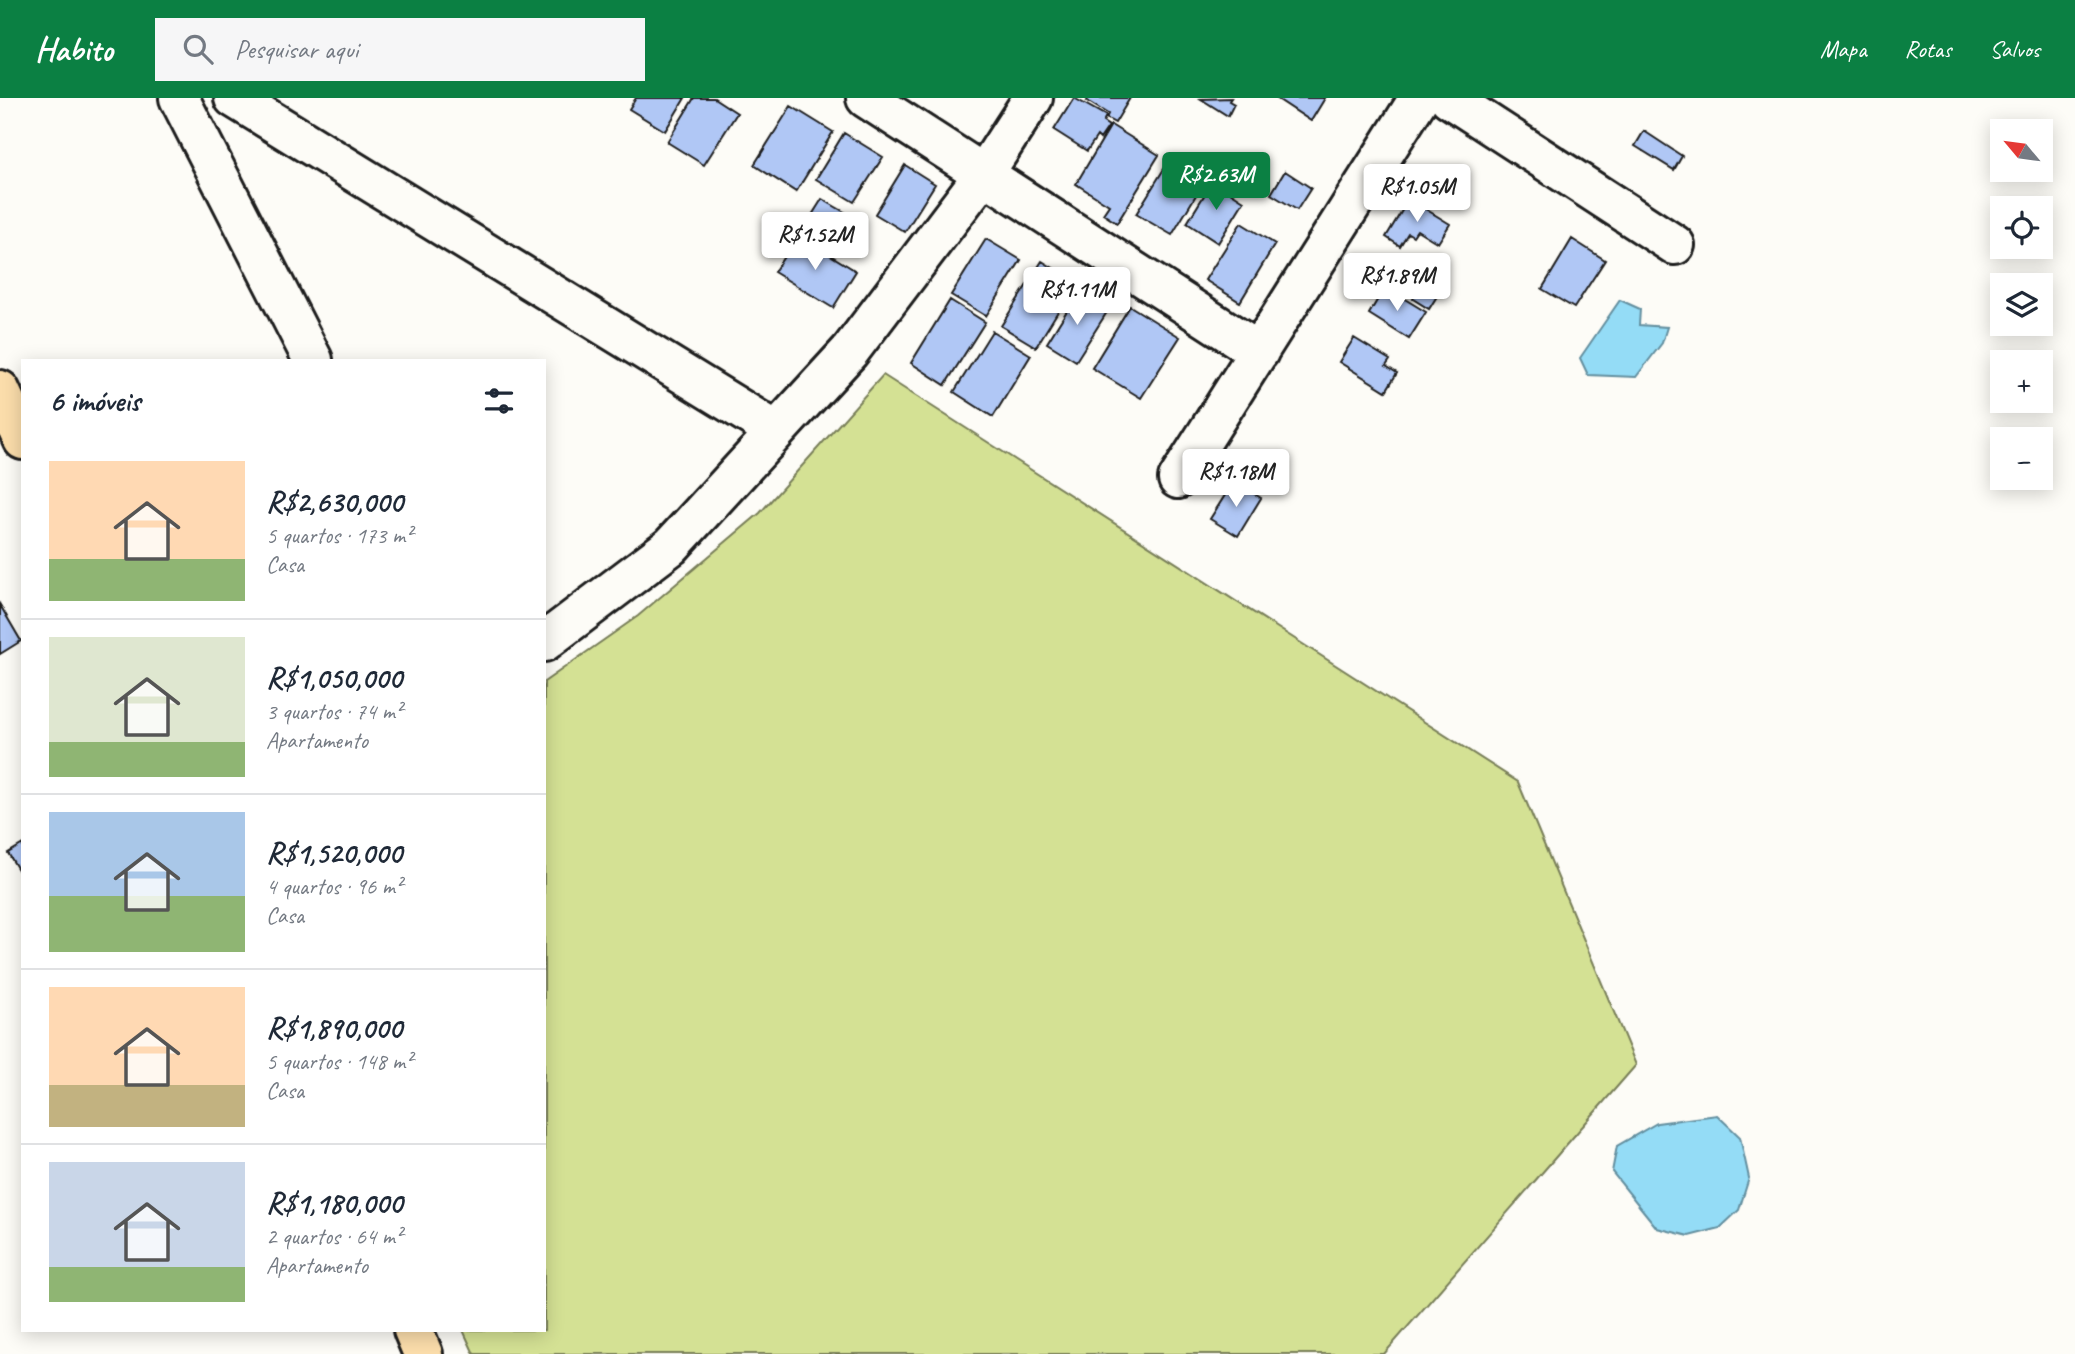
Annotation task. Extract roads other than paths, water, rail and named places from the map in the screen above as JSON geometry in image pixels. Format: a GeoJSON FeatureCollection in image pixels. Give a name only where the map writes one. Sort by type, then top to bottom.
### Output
{"type":"FeatureCollection","features":[{"type":"Feature","properties":{"kind":"main road"},"geometry":{"type":"LineString","coordinates":[[414,1332],[423,1354]]}},
{"type":"Feature","properties":{"kind":"street"},"geometry":{"type":"LineString","coordinates":[[179,98],[312,359]]}},
{"type":"Feature","properties":{"kind":"street"},"geometry":{"type":"LineString","coordinates":[[233,98],[776,431]]}},
{"type":"Feature","properties":{"kind":"street"},"geometry":{"type":"LineString","coordinates":[[866,98],[1259,352]]}},
{"type":"Feature","properties":{"kind":"street"},"geometry":{"type":"LineString","coordinates":[[546,640],[671,546],[850,351],[984,174],[1033,98]]}},
{"type":"Feature","properties":{"kind":"street"},"geometry":{"type":"LineString","coordinates":[[1178,479],[1419,98]]}},
{"type":"Feature","properties":{"kind":"street"},"geometry":{"type":"LineString","coordinates":[[1449,98],[1675,245]]}},
{"type":"Feature","properties":{"kind":"water"},"geometry":{"type":"Polygon","coordinates":[[[1620,300],[1640,309],[1639,325],[1667,327],[1662,343],[1636,377],[1588,375],[1580,358],[1620,300]]]}},
{"type":"Feature","properties":{"kind":"water"},"geometry":{"type":"Polygon","coordinates":[[[1717,1115],[1740,1137],[1749,1178],[1739,1210],[1720,1228],[1689,1236],[1657,1228],[1612,1172],[1617,1146],[1657,1123],[1717,1115]]]}}]}
